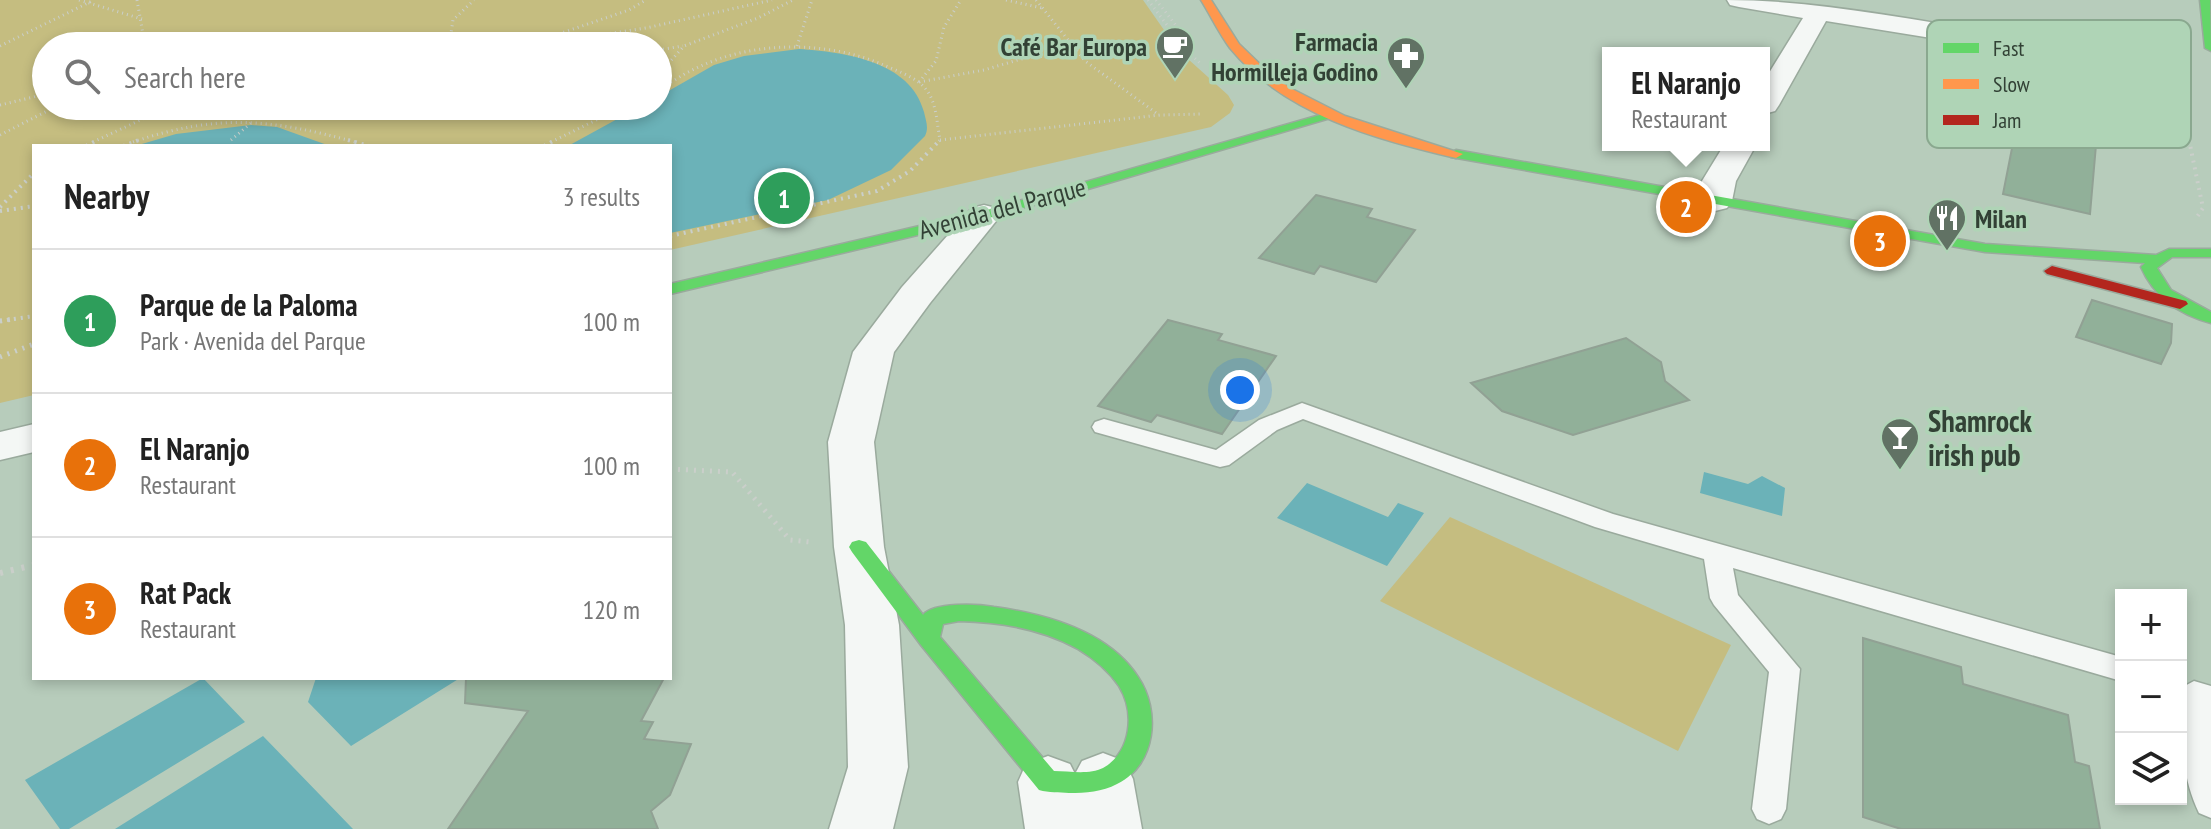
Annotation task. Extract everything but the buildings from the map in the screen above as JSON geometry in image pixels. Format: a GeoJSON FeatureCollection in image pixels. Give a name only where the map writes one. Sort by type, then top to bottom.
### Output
{"type":"FeatureCollection","features":[{"type":"Feature","properties":{"kind":"street"},"geometry":{"type":"LineString","coordinates":[[1206,0],[1239,52],[1289,93],[1331,116],[1410,144],[1503,165],[1985,248],[2155,259],[2211,237]]}},
{"type":"Feature","properties":{"kind":"street"},"geometry":{"type":"LineString","coordinates":[[1739,0],[1927,29]]}},
{"type":"Feature","properties":{"kind":"street"},"geometry":{"type":"LineString","coordinates":[[2205,0],[2211,48]]}},
{"type":"Feature","properties":{"kind":"street"},"geometry":{"type":"LineString","coordinates":[[1770,95],[1819,12]]}},
{"type":"Feature","properties":{"kind":"street","name":"Avenida del Parque"},"geometry":{"type":"LineString","coordinates":[[672,289],[984,215],[1331,116]]}},
{"type":"Feature","properties":{"kind":"street"},"geometry":{"type":"LineString","coordinates":[[1715,201],[1719,181],[1736,151]]}},
{"type":"Feature","properties":{"kind":"street"},"geometry":{"type":"LineString","coordinates":[[861,829],[878,767],[872,625],[859,547],[851,442],[874,352],[916,295],[984,215]]}},
{"type":"Feature","properties":{"kind":"street"},"geometry":{"type":"LineString","coordinates":[[1985,248],[2044,269],[2180,304]]}},
{"type":"Feature","properties":{"kind":"street"},"geometry":{"type":"LineString","coordinates":[[2175,252],[2211,253]]}},
{"type":"Feature","properties":{"kind":"street"},"geometry":{"type":"LineString","coordinates":[[2155,259],[2149,267],[2151,278],[2162,291],[2207,319]]}},
{"type":"Feature","properties":{"kind":"street"},"geometry":{"type":"LineString","coordinates":[[0,446],[32,438]]}},
{"type":"Feature","properties":{"kind":"street"},"geometry":{"type":"LineString","coordinates":[[859,547],[929,639],[1080,805],[1129,763],[1142,736],[1137,693],[1105,654],[1063,630],[1012,618],[947,613],[933,617],[929,639]]}},
{"type":"Feature","properties":{"kind":"lane"},"geometry":{"type":"LineString","coordinates":[[1104,427],[1220,459],[1268,425],[1302,410],[1604,521],[2115,667]]}},
{"type":"Feature","properties":{"kind":"lane"},"geometry":{"type":"LineString","coordinates":[[1717,554],[1724,598],[1785,669],[1769,809]]}},
{"type":"Feature","properties":{"kind":"lane"},"geometry":{"type":"LineString","coordinates":[[2195,693],[2193,736],[2211,803]]}},
{"type":"Feature","properties":{"kind":"path"},"geometry":{"type":"LineString","coordinates":[[79,0],[142,19]]}},
{"type":"Feature","properties":{"kind":"path"},"geometry":{"type":"LineString","coordinates":[[0,46],[94,0]]}},
{"type":"Feature","properties":{"kind":"path"},"geometry":{"type":"LineString","coordinates":[[137,0],[144,32]]}},
{"type":"Feature","properties":{"kind":"path"},"geometry":{"type":"LineString","coordinates":[[451,32],[453,20],[474,0]]}},
{"type":"Feature","properties":{"kind":"path"},"geometry":{"type":"LineString","coordinates":[[565,32],[629,10],[646,0]]}},
{"type":"Feature","properties":{"kind":"path"},"geometry":{"type":"LineString","coordinates":[[619,32],[772,0]]}},
{"type":"Feature","properties":{"kind":"path"},"geometry":{"type":"LineString","coordinates":[[672,48],[758,18],[793,0]]}},
{"type":"Feature","properties":{"kind":"path"},"geometry":{"type":"LineString","coordinates":[[797,46],[812,0]]}},
{"type":"Feature","properties":{"kind":"path"},"geometry":{"type":"LineString","coordinates":[[919,82],[936,61],[944,27],[961,0]]}},
{"type":"Feature","properties":{"kind":"path"},"geometry":{"type":"LineString","coordinates":[[1006,0],[1042,8]]}},
{"type":"Feature","properties":{"kind":"path"},"geometry":{"type":"LineString","coordinates":[[1036,0],[1080,55],[1160,115]]}},
{"type":"Feature","properties":{"kind":"path"},"geometry":{"type":"LineString","coordinates":[[672,59],[684,46]]}},
{"type":"Feature","properties":{"kind":"path"},"geometry":{"type":"LineString","coordinates":[[672,82],[705,63],[750,51],[797,46],[842,50],[873,59],[919,82],[931,96],[940,140]]}},
{"type":"Feature","properties":{"kind":"path"},"geometry":{"type":"LineString","coordinates":[[919,82],[984,70],[1028,57],[1080,55]]}},
{"type":"Feature","properties":{"kind":"path"},"geometry":{"type":"LineString","coordinates":[[0,105],[32,97]]}},
{"type":"Feature","properties":{"kind":"path"},"geometry":{"type":"LineString","coordinates":[[672,236],[877,191],[910,171],[940,140],[1160,115],[1202,114]]}},
{"type":"Feature","properties":{"kind":"path"},"geometry":{"type":"LineString","coordinates":[[0,135],[32,119]]}},
{"type":"Feature","properties":{"kind":"path"},"geometry":{"type":"LineString","coordinates":[[90,144],[141,120]]}},
{"type":"Feature","properties":{"kind":"path"},"geometry":{"type":"LineString","coordinates":[[548,144],[597,120]]}},
{"type":"Feature","properties":{"kind":"path"},"geometry":{"type":"LineString","coordinates":[[231,140],[254,121]]}},
{"type":"Feature","properties":{"kind":"path"},"geometry":{"type":"LineString","coordinates":[[130,144],[197,126],[254,121],[282,124],[361,144]]}},
{"type":"Feature","properties":{"kind":"path"},"geometry":{"type":"LineString","coordinates":[[2190,148],[2203,208],[2193,225]]}},
{"type":"Feature","properties":{"kind":"path"},"geometry":{"type":"LineString","coordinates":[[0,209],[32,175]]}},
{"type":"Feature","properties":{"kind":"path"},"geometry":{"type":"LineString","coordinates":[[0,209],[32,206]]}},
{"type":"Feature","properties":{"kind":"path"},"geometry":{"type":"LineString","coordinates":[[0,321],[32,316]]}},
{"type":"Feature","properties":{"kind":"path"},"geometry":{"type":"LineString","coordinates":[[0,357],[32,345]]}},
{"type":"Feature","properties":{"kind":"path"},"geometry":{"type":"LineString","coordinates":[[672,469],[732,472],[790,540],[859,547]]}},
{"type":"Feature","properties":{"kind":"path"},"geometry":{"type":"LineString","coordinates":[[0,573],[32,565]]}},
{"type":"Feature","properties":{"kind":"shaded area"},"geometry":{"type":"Polygon","coordinates":[[[0,0],[1143,0],[1178,50],[1228,95],[1234,105],[1230,113],[1211,127],[672,250],[672,144],[32,144],[32,395],[0,403],[0,0]]]}},
{"type":"Feature","properties":{"kind":"shaded area"},"geometry":{"type":"Polygon","coordinates":[[[1450,517],[1731,645],[1678,751],[1380,601],[1450,517]]]}},
{"type":"Feature","properties":{"kind":"water"},"geometry":{"type":"Polygon","coordinates":[[[799,49],[874,62],[891,70],[917,95],[926,121],[925,136],[891,170],[828,200],[672,233],[672,144],[572,144],[615,120],[672,120],[672,89],[714,65],[744,56],[799,49]]]}},
{"type":"Feature","properties":{"kind":"water"},"geometry":{"type":"Polygon","coordinates":[[[251,125],[277,127],[324,144],[142,144],[176,134],[251,125]]]}},
{"type":"Feature","properties":{"kind":"water"},"geometry":{"type":"Polygon","coordinates":[[[1704,472],[1748,484],[1762,476],[1785,488],[1782,516],[1700,493],[1704,472]]]}},
{"type":"Feature","properties":{"kind":"water"},"geometry":{"type":"Polygon","coordinates":[[[1307,483],[1388,517],[1398,503],[1424,513],[1387,566],[1277,518],[1307,483]]]}},
{"type":"Feature","properties":{"kind":"water"},"geometry":{"type":"Polygon","coordinates":[[[200,680],[205,680],[245,722],[69,829],[60,829],[25,780],[200,680]]]}},
{"type":"Feature","properties":{"kind":"water"},"geometry":{"type":"Polygon","coordinates":[[[315,680],[457,680],[351,746],[308,702],[315,680]]]}},
{"type":"Feature","properties":{"kind":"water"},"geometry":{"type":"Polygon","coordinates":[[[263,736],[353,829],[115,829],[263,736]]]}},
{"type":"Feature","properties":{"kind":"traffic: fast"},"geometry":{"type":"LineString","coordinates":[[2205,0],[2211,48]]}},
{"type":"Feature","properties":{"kind":"traffic: fast"},"geometry":{"type":"LineString","coordinates":[[672,289],[984,215],[1331,116]]}},
{"type":"Feature","properties":{"kind":"traffic: fast"},"geometry":{"type":"LineString","coordinates":[[1456,154],[1985,248],[2155,259]]}},
{"type":"Feature","properties":{"kind":"traffic: fast"},"geometry":{"type":"LineString","coordinates":[[2211,253],[2169,253],[2149,267],[2159,286],[2174,300],[2211,318]]}},
{"type":"Feature","properties":{"kind":"traffic: fast"},"geometry":{"type":"LineString","coordinates":[[859,547],[929,639],[1048,782],[1104,779],[1120,770],[1134,751],[1140,736],[1140,723],[1139,709],[1130,683],[1111,661],[1086,643],[1022,619],[959,613],[933,617],[929,639]]}},
{"type":"Feature","properties":{"kind":"traffic: slow"},"geometry":{"type":"LineString","coordinates":[[1206,0],[1235,46],[1286,91],[1312,106],[1369,130],[1456,154]]}},
{"type":"Feature","properties":{"kind":"traffic: jam"},"geometry":{"type":"LineString","coordinates":[[2052,271],[2180,304]]}},
{"type":"Feature","properties":{"kind":"place","name":"Café Bar Europa"},"geometry":{"type":"Point","coordinates":[1175,80]}},
{"type":"Feature","properties":{"kind":"place","name":"Farmacia Hormilleja Godino"},"geometry":{"type":"Point","coordinates":[1406,90]}},
{"type":"Feature","properties":{"kind":"place","name":"Parque de la Paloma"},"geometry":{"type":"Point","coordinates":[784,198]}},
{"type":"Feature","properties":{"kind":"place","name":"El Naranjo"},"geometry":{"type":"Point","coordinates":[1686,207]}},
{"type":"Feature","properties":{"kind":"place","name":"Rat Pack"},"geometry":{"type":"Point","coordinates":[1880,241]}},
{"type":"Feature","properties":{"kind":"place","name":"Milan"},"geometry":{"type":"Point","coordinates":[1947,252]}},
{"type":"Feature","properties":{"kind":"place","name":"Shamrock irish pub"},"geometry":{"type":"Point","coordinates":[1900,471]}}]}
